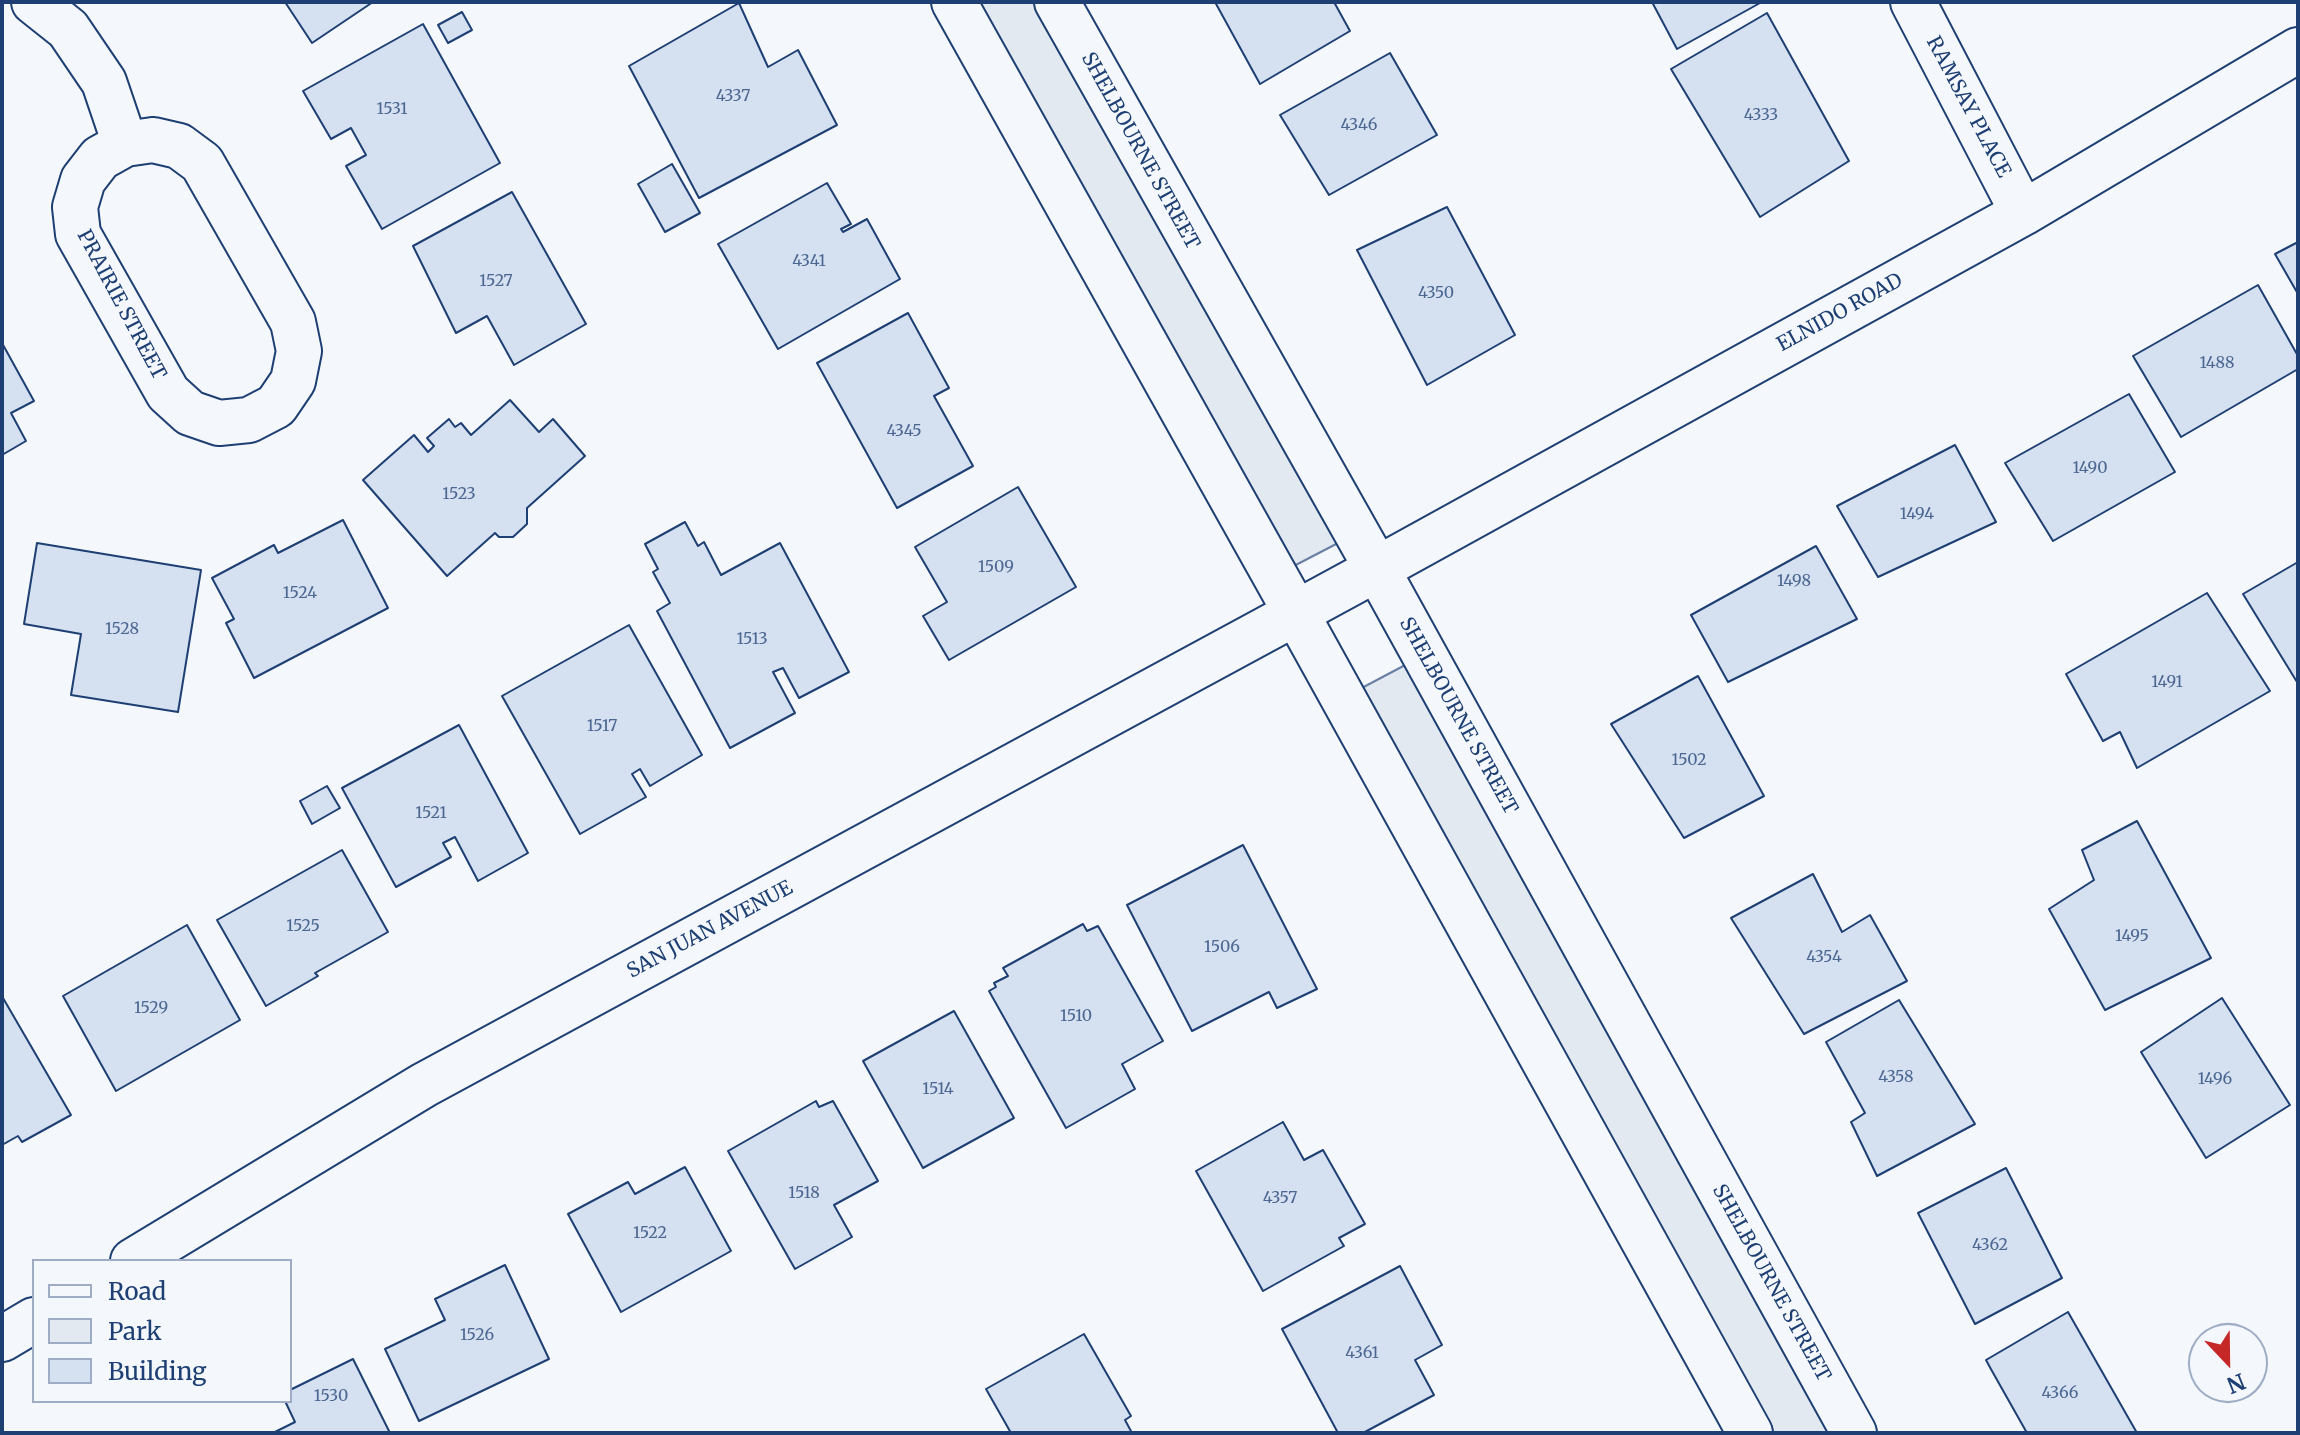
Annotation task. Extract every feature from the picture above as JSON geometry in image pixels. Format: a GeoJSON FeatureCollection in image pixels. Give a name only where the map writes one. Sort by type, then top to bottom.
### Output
{"type":"FeatureCollection","features":[{"type":"Feature","properties":{"kind":"street"},"geometry":{"type":"LineString","coordinates":[[34,2],[68,29],[104,82],[125,144]]}},
{"type":"Feature","properties":{"kind":"street"},"geometry":{"type":"LineString","coordinates":[[954,2],[1750,1433]]}},
{"type":"Feature","properties":{"kind":"street","name":"SHELBOURNE STREET"},"geometry":{"type":"LineString","coordinates":[[1057,2],[1377,569],[1854,1433]]}},
{"type":"Feature","properties":{"kind":"street","name":"RAMSAY PLACE"},"geometry":{"type":"LineString","coordinates":[[1913,2],[2023,213]]}},
{"type":"Feature","properties":{"kind":"street","name":"ELNIDO ROAD"},"geometry":{"type":"LineString","coordinates":[[1296,613],[2023,213],[2298,50]]}},
{"type":"Feature","properties":{"kind":"street","name":"PRAIRIE STREET"},"geometry":{"type":"LineString","coordinates":[[153,140],[179,146],[202,163],[293,322],[299,351],[293,381],[276,406],[249,420],[219,423],[204,418],[190,413],[168,393],[78,234],[75,207],[83,180],[100,158],[125,144],[153,140]]}},
{"type":"Feature","properties":{"kind":"street","name":"SAN JUAN AVENUE"},"geometry":{"type":"LineString","coordinates":[[136,1259],[424,1085],[1296,613]]}},
{"type":"Feature","properties":{"kind":"street"},"geometry":{"type":"LineString","coordinates":[[2,1339],[32,1321]]}},
{"type":"Feature","properties":{"kind":"green space"},"geometry":{"type":"Polygon","coordinates":[[[973,2],[1037,2],[1340,542],[1290,568],[973,2]]]}},
{"type":"Feature","properties":{"kind":"green space"},"geometry":{"type":"Polygon","coordinates":[[[1409,663],[1834,1433],[1769,1433],[1358,690],[1409,663]]]}},
{"type":"Feature","properties":{"kind":"building"},"geometry":{"type":"Polygon","coordinates":[[[285,2],[373,2],[312,43],[285,2]]]}},
{"type":"Feature","properties":{"kind":"building"},"geometry":{"type":"Polygon","coordinates":[[[1215,2],[1334,2],[1350,31],[1260,84],[1215,2]]]}},
{"type":"Feature","properties":{"kind":"building"},"geometry":{"type":"Polygon","coordinates":[[[1652,2],[1759,2],[1760,3],[1677,49],[1652,2]]]}},
{"type":"Feature","properties":{"kind":"building"},"geometry":{"type":"Polygon","coordinates":[[[739,3],[768,67],[798,50],[837,125],[699,198],[629,66],[739,3]]]}},
{"type":"Feature","properties":{"kind":"building"},"geometry":{"type":"Polygon","coordinates":[[[462,12],[472,30],[448,43],[438,25],[462,12]]]}},
{"type":"Feature","properties":{"kind":"building"},"geometry":{"type":"Polygon","coordinates":[[[1767,13],[1849,161],[1760,217],[1671,69],[1767,13]]]}},
{"type":"Feature","properties":{"kind":"building"},"geometry":{"type":"Polygon","coordinates":[[[423,24],[500,163],[382,229],[346,166],[366,155],[351,128],[331,139],[303,91],[423,24]]]}},
{"type":"Feature","properties":{"kind":"building"},"geometry":{"type":"Polygon","coordinates":[[[1390,53],[1437,135],[1329,195],[1280,115],[1390,53]]]}},
{"type":"Feature","properties":{"kind":"building"},"geometry":{"type":"Polygon","coordinates":[[[672,164],[700,213],[665,232],[638,184],[672,164]]]}},
{"type":"Feature","properties":{"kind":"building"},"geometry":{"type":"Polygon","coordinates":[[[827,183],[851,224],[841,229],[843,232],[867,219],[900,279],[778,349],[718,244],[827,183]]]}},
{"type":"Feature","properties":{"kind":"building"},"geometry":{"type":"Polygon","coordinates":[[[512,192],[586,324],[514,365],[487,316],[456,333],[413,246],[512,192]]]}},
{"type":"Feature","properties":{"kind":"building"},"geometry":{"type":"Polygon","coordinates":[[[1447,207],[1515,335],[1427,385],[1357,250],[1447,207]]]}},
{"type":"Feature","properties":{"kind":"building"},"geometry":{"type":"Polygon","coordinates":[[[2298,242],[2298,294],[2275,254],[2298,242]]]}},
{"type":"Feature","properties":{"kind":"building"},"geometry":{"type":"Polygon","coordinates":[[[2258,285],[2298,356],[2298,369],[2181,437],[2133,356],[2258,285]]]}},
{"type":"Feature","properties":{"kind":"building"},"geometry":{"type":"Polygon","coordinates":[[[908,313],[949,388],[934,396],[973,466],[897,508],[817,363],[908,313]]]}},
{"type":"Feature","properties":{"kind":"building"},"geometry":{"type":"Polygon","coordinates":[[[2,343],[34,401],[11,413],[26,441],[2,455],[2,343]]]}},
{"type":"Feature","properties":{"kind":"building"},"geometry":{"type":"Polygon","coordinates":[[[2129,394],[2175,472],[2053,541],[2005,463],[2129,394]]]}},
{"type":"Feature","properties":{"kind":"building"},"geometry":{"type":"Polygon","coordinates":[[[510,400],[539,432],[553,419],[585,456],[527,508],[527,524],[513,537],[499,537],[495,533],[447,576],[363,480],[414,435],[428,452],[434,446],[427,438],[449,419],[455,427],[461,423],[471,435],[510,400]]]}},
{"type":"Feature","properties":{"kind":"building"},"geometry":{"type":"Polygon","coordinates":[[[1955,445],[1996,522],[1878,577],[1837,506],[1955,445]]]}},
{"type":"Feature","properties":{"kind":"building"},"geometry":{"type":"Polygon","coordinates":[[[1018,487],[1076,587],[949,660],[923,616],[947,602],[915,547],[1018,487]]]}},
{"type":"Feature","properties":{"kind":"building"},"geometry":{"type":"Polygon","coordinates":[[[343,520],[388,608],[254,678],[226,623],[234,619],[212,578],[274,545],[278,553],[343,520]]]}},
{"type":"Feature","properties":{"kind":"building"},"geometry":{"type":"Polygon","coordinates":[[[685,522],[698,546],[704,542],[721,575],[780,543],[849,672],[799,698],[783,668],[773,672],[795,713],[730,748],[657,611],[670,603],[653,572],[658,569],[645,544],[685,522]]]}},
{"type":"Feature","properties":{"kind":"building"},"geometry":{"type":"Polygon","coordinates":[[[37,543],[201,570],[178,712],[71,695],[81,634],[24,624],[37,543]]]}},
{"type":"Feature","properties":{"kind":"building"},"geometry":{"type":"Polygon","coordinates":[[[1816,546],[1857,619],[1728,682],[1691,615],[1816,546]]]}},
{"type":"Feature","properties":{"kind":"building"},"geometry":{"type":"Polygon","coordinates":[[[2298,562],[2298,681],[2297,682],[2243,594],[2298,562]]]}},
{"type":"Feature","properties":{"kind":"building"},"geometry":{"type":"Polygon","coordinates":[[[2207,593],[2270,691],[2137,768],[2120,732],[2103,741],[2066,674],[2207,593]]]}},
{"type":"Feature","properties":{"kind":"building"},"geometry":{"type":"Polygon","coordinates":[[[629,625],[702,755],[650,786],[640,769],[632,774],[646,797],[580,834],[502,696],[629,625]]]}},
{"type":"Feature","properties":{"kind":"building"},"geometry":{"type":"Polygon","coordinates":[[[1698,676],[1764,796],[1684,838],[1611,724],[1698,676]]]}},
{"type":"Feature","properties":{"kind":"building"},"geometry":{"type":"Polygon","coordinates":[[[459,725],[528,853],[478,881],[455,837],[443,843],[451,857],[396,887],[342,788],[459,725]]]}},
{"type":"Feature","properties":{"kind":"building"},"geometry":{"type":"Polygon","coordinates":[[[327,786],[340,808],[312,824],[300,801],[327,786]]]}},
{"type":"Feature","properties":{"kind":"building"},"geometry":{"type":"Polygon","coordinates":[[[2137,821],[2211,958],[2105,1010],[2049,909],[2094,880],[2082,850],[2137,821]]]}},
{"type":"Feature","properties":{"kind":"building"},"geometry":{"type":"Polygon","coordinates":[[[1243,845],[1317,989],[1277,1008],[1269,992],[1192,1031],[1127,905],[1243,845]]]}},
{"type":"Feature","properties":{"kind":"building"},"geometry":{"type":"Polygon","coordinates":[[[342,850],[388,932],[315,973],[318,976],[266,1006],[217,920],[342,850]]]}},
{"type":"Feature","properties":{"kind":"building"},"geometry":{"type":"Polygon","coordinates":[[[1813,874],[1842,932],[1870,915],[1907,981],[1804,1034],[1731,918],[1813,874]]]}},
{"type":"Feature","properties":{"kind":"building"},"geometry":{"type":"Polygon","coordinates":[[[1083,924],[1087,931],[1098,926],[1163,1041],[1122,1064],[1135,1089],[1066,1128],[989,991],[996,987],[994,983],[1008,976],[1003,968],[1083,924]]]}},
{"type":"Feature","properties":{"kind":"building"},"geometry":{"type":"Polygon","coordinates":[[[187,925],[240,1020],[116,1091],[63,996],[187,925]]]}},
{"type":"Feature","properties":{"kind":"building"},"geometry":{"type":"Polygon","coordinates":[[[3,998],[71,1115],[22,1142],[18,1136],[2,1145],[3,998]]]}},
{"type":"Feature","properties":{"kind":"building"},"geometry":{"type":"Polygon","coordinates":[[[2222,998],[2290,1105],[2206,1158],[2141,1052],[2222,998]]]}},
{"type":"Feature","properties":{"kind":"building"},"geometry":{"type":"Polygon","coordinates":[[[1899,1000],[1975,1124],[1877,1176],[1851,1122],[1865,1113],[1826,1042],[1899,1000]]]}},
{"type":"Feature","properties":{"kind":"building"},"geometry":{"type":"Polygon","coordinates":[[[954,1011],[1014,1118],[923,1168],[863,1061],[954,1011]]]}},
{"type":"Feature","properties":{"kind":"building"},"geometry":{"type":"Polygon","coordinates":[[[816,1101],[819,1107],[833,1101],[878,1181],[834,1205],[852,1237],[795,1269],[728,1151],[816,1101]]]}},
{"type":"Feature","properties":{"kind":"building"},"geometry":{"type":"Polygon","coordinates":[[[1283,1122],[1304,1160],[1323,1150],[1365,1224],[1339,1238],[1344,1246],[1263,1291],[1196,1171],[1283,1122]]]}},
{"type":"Feature","properties":{"kind":"building"},"geometry":{"type":"Polygon","coordinates":[[[685,1167],[731,1251],[621,1312],[568,1214],[628,1182],[635,1194],[685,1167]]]}},
{"type":"Feature","properties":{"kind":"building"},"geometry":{"type":"Polygon","coordinates":[[[2006,1168],[2062,1278],[1975,1324],[1918,1213],[2006,1168]]]}},
{"type":"Feature","properties":{"kind":"building"},"geometry":{"type":"Polygon","coordinates":[[[505,1265],[549,1359],[419,1421],[385,1349],[445,1320],[435,1299],[505,1265]]]}},
{"type":"Feature","properties":{"kind":"building"},"geometry":{"type":"Polygon","coordinates":[[[1400,1266],[1442,1345],[1415,1360],[1434,1395],[1363,1433],[1338,1433],[1282,1329],[1400,1266]]]}},
{"type":"Feature","properties":{"kind":"building"},"geometry":{"type":"Polygon","coordinates":[[[2068,1312],[2137,1433],[2027,1433],[1986,1360],[2068,1312]]]}},
{"type":"Feature","properties":{"kind":"building"},"geometry":{"type":"Polygon","coordinates":[[[1084,1334],[1131,1416],[1125,1420],[1132,1433],[1011,1433],[986,1389],[1084,1334]]]}},
{"type":"Feature","properties":{"kind":"building"},"geometry":{"type":"Polygon","coordinates":[[[353,1359],[390,1433],[273,1433],[295,1422],[286,1403],[292,1403],[292,1389],[353,1359]]]}}]}
